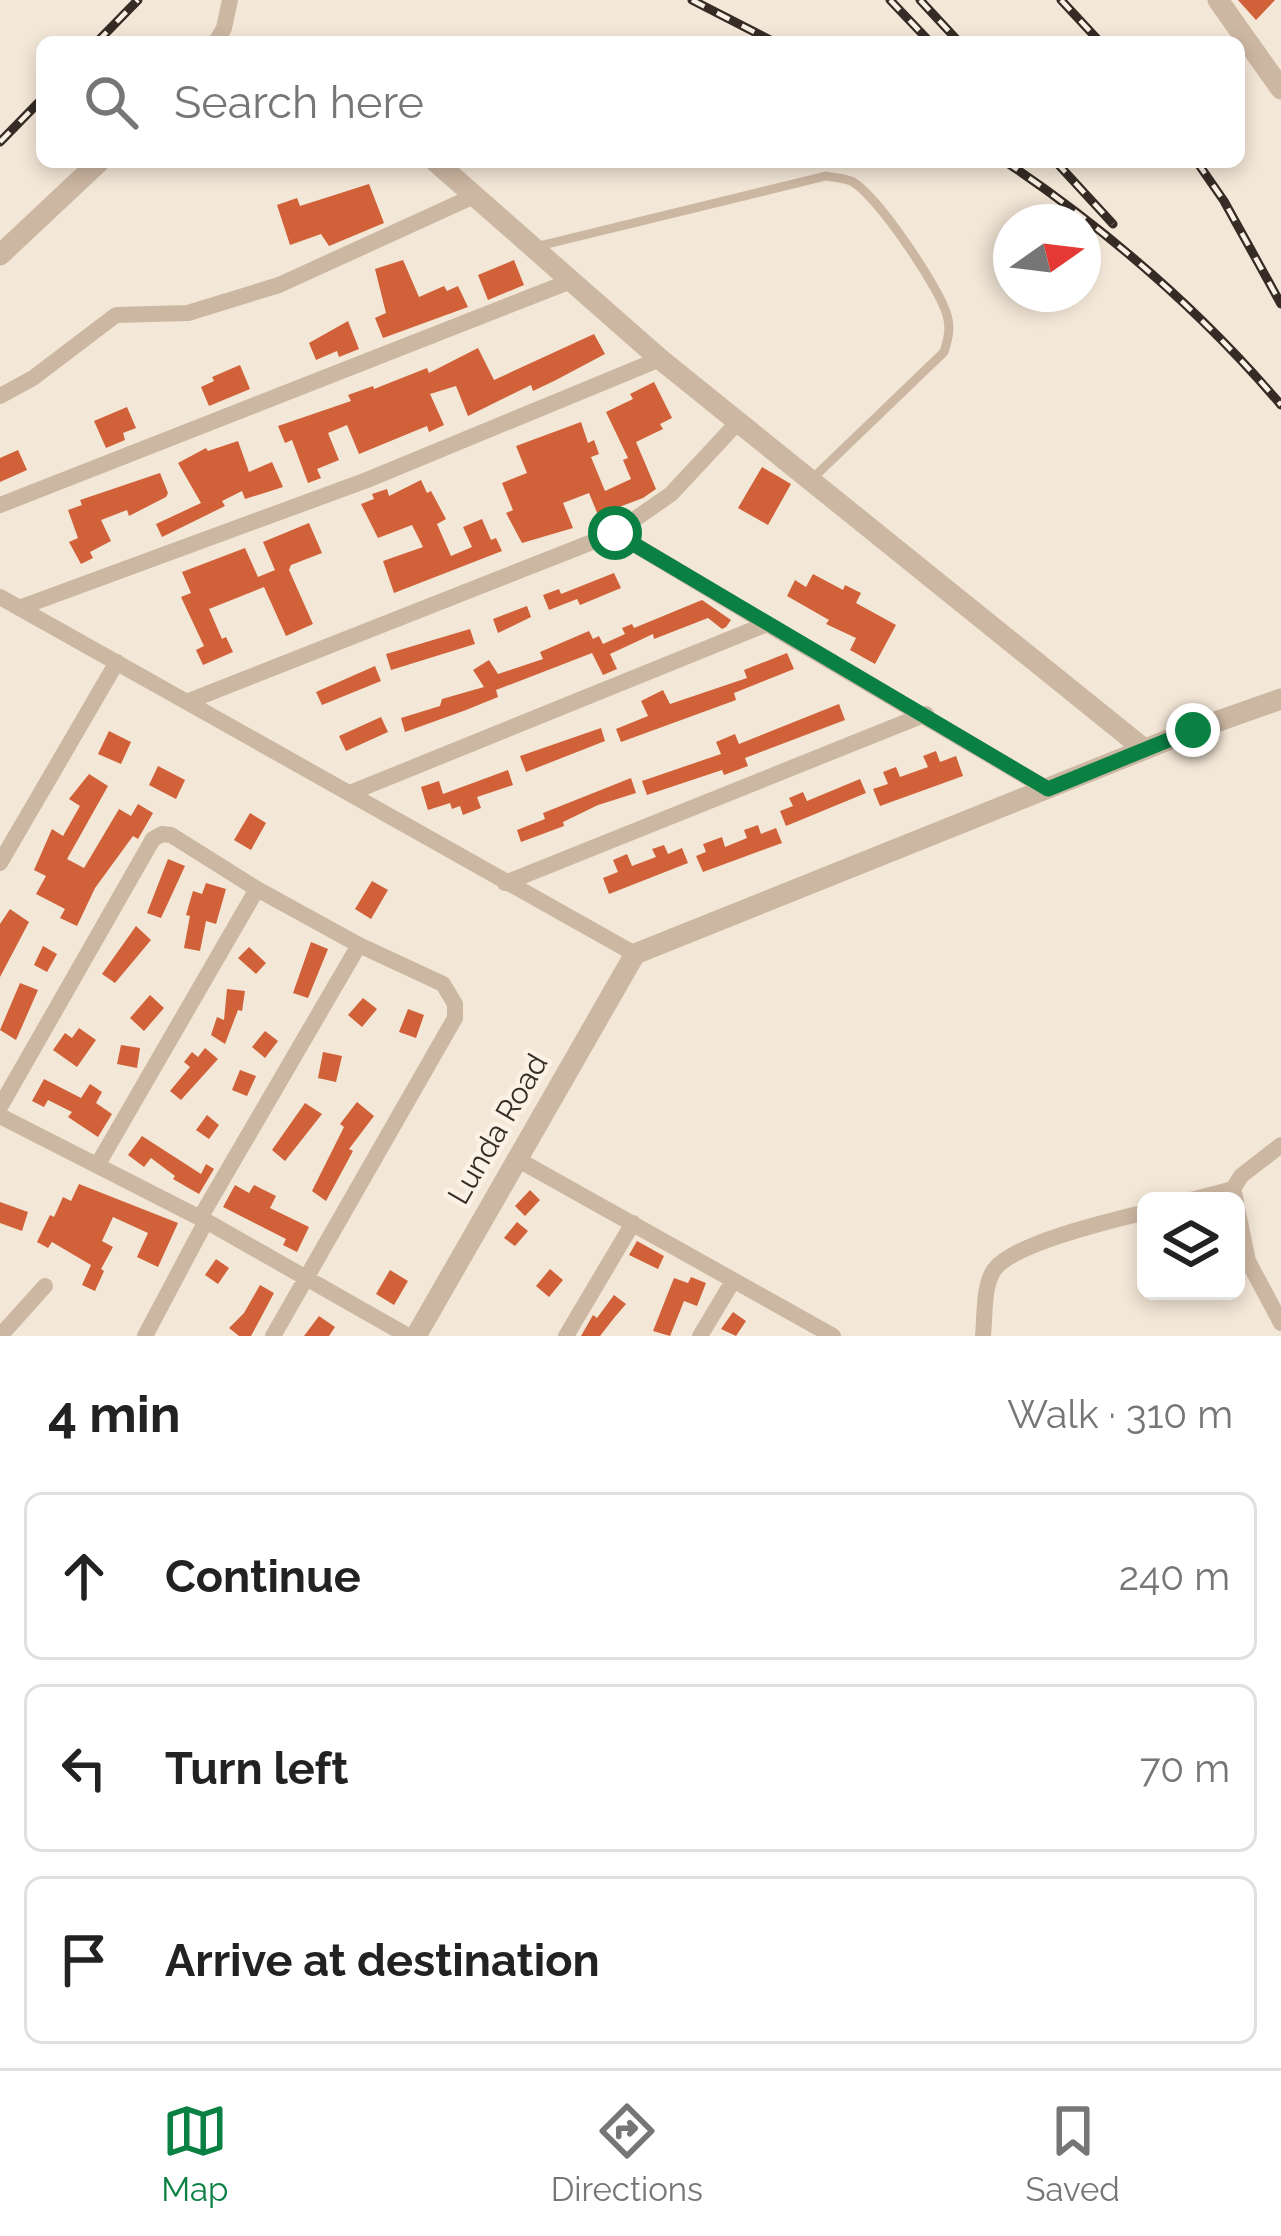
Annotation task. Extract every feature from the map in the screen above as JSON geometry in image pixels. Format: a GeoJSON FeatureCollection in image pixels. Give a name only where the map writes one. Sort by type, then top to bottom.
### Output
{"type":"FeatureCollection","features":[{"type":"Feature","properties":{"kind":"street"},"geometry":{"type":"LineString","coordinates":[[219,36],[230,0]]}},
{"type":"Feature","properties":{"kind":"street"},"geometry":{"type":"LineString","coordinates":[[1218,0],[1243,36]]}},
{"type":"Feature","properties":{"kind":"street"},"geometry":{"type":"LineString","coordinates":[[1245,38],[1281,89]]}},
{"type":"Feature","properties":{"kind":"street"},"geometry":{"type":"LineString","coordinates":[[0,255],[93,168]]}},
{"type":"Feature","properties":{"kind":"street"},"geometry":{"type":"LineString","coordinates":[[443,168],[660,359],[1144,749]]}},
{"type":"Feature","properties":{"kind":"street"},"geometry":{"type":"LineString","coordinates":[[0,396],[33,378],[116,315],[205,310],[279,285],[474,196]]}},
{"type":"Feature","properties":{"kind":"street"},"geometry":{"type":"LineString","coordinates":[[0,505],[571,281]]}},
{"type":"Feature","properties":{"kind":"street"},"geometry":{"type":"LineString","coordinates":[[19,608],[367,480],[660,359]]}},
{"type":"Feature","properties":{"kind":"street"},"geometry":{"type":"LineString","coordinates":[[189,701],[615,533],[671,494],[739,421]]}},
{"type":"Feature","properties":{"kind":"street"},"geometry":{"type":"LineString","coordinates":[[615,533],[1048,789]]}},
{"type":"Feature","properties":{"kind":"street"},"geometry":{"type":"LineString","coordinates":[[0,597],[635,954],[1144,749],[1281,699]]}},
{"type":"Feature","properties":{"kind":"street"},"geometry":{"type":"LineString","coordinates":[[350,793],[767,624]]}},
{"type":"Feature","properties":{"kind":"street"},"geometry":{"type":"LineString","coordinates":[[0,863],[117,662]]}},
{"type":"Feature","properties":{"kind":"street"},"geometry":{"type":"LineString","coordinates":[[505,883],[926,714]]}},
{"type":"Feature","properties":{"kind":"street"},"geometry":{"type":"LineString","coordinates":[[0,1107],[153,839],[162,834],[358,945],[443,984],[452,994],[454,1018],[273,1336]]}},
{"type":"Feature","properties":{"kind":"street"},"geometry":{"type":"LineString","coordinates":[[98,1164],[256,890]]}},
{"type":"Feature","properties":{"kind":"street"},"geometry":{"type":"LineString","coordinates":[[145,1336],[202,1220],[358,945]]}},
{"type":"Feature","properties":{"kind":"street","name":"Lunda Road"},"geometry":{"type":"LineString","coordinates":[[412,1336],[635,954]]}},
{"type":"Feature","properties":{"kind":"street"},"geometry":{"type":"LineString","coordinates":[[0,1116],[98,1164],[412,1336]]}},
{"type":"Feature","properties":{"kind":"street"},"geometry":{"type":"LineString","coordinates":[[1237,1192],[1241,1176],[1281,1145]]}},
{"type":"Feature","properties":{"kind":"street"},"geometry":{"type":"LineString","coordinates":[[515,1158],[833,1336]]}},
{"type":"Feature","properties":{"kind":"street"},"geometry":{"type":"LineString","coordinates":[[983,1336],[990,1278],[996,1266],[1070,1232],[1137,1214]]}},
{"type":"Feature","properties":{"kind":"street"},"geometry":{"type":"LineString","coordinates":[[566,1336],[633,1223]]}},
{"type":"Feature","properties":{"kind":"street"},"geometry":{"type":"LineString","coordinates":[[1245,1246],[1281,1323]]}},
{"type":"Feature","properties":{"kind":"street"},"geometry":{"type":"LineString","coordinates":[[700,1336],[733,1281]]}},
{"type":"Feature","properties":{"kind":"street"},"geometry":{"type":"LineString","coordinates":[[0,1336],[45,1286]]}},
{"type":"Feature","properties":{"kind":"lane"},"geometry":{"type":"LineString","coordinates":[[534,248],[826,176],[851,180],[906,243],[946,312],[950,335],[944,352],[812,479]]}},
{"type":"Feature","properties":{"kind":"building"},"geometry":{"type":"Polygon","coordinates":[[[1238,0],[1275,0],[1256,20],[1238,0]]]}},
{"type":"Feature","properties":{"kind":"building"},"geometry":{"type":"Polygon","coordinates":[[[369,184],[384,223],[329,246],[321,234],[290,245],[277,205],[297,198],[300,206],[369,184]]]}},
{"type":"Feature","properties":{"kind":"building"},"geometry":{"type":"Polygon","coordinates":[[[403,260],[419,297],[444,286],[447,291],[458,286],[468,307],[383,338],[375,318],[386,313],[375,269],[403,260]]]}},
{"type":"Feature","properties":{"kind":"building"},"geometry":{"type":"Polygon","coordinates":[[[514,260],[524,285],[488,300],[478,275],[514,260]]]}},
{"type":"Feature","properties":{"kind":"building"},"geometry":{"type":"Polygon","coordinates":[[[348,321],[359,349],[316,360],[309,343],[348,321]]]}},
{"type":"Feature","properties":{"kind":"building"},"geometry":{"type":"Polygon","coordinates":[[[594,334],[605,354],[533,391],[531,385],[468,416],[456,386],[430,394],[444,425],[429,432],[427,426],[359,454],[347,425],[328,433],[339,460],[317,469],[321,478],[308,483],[292,440],[285,443],[278,426],[351,401],[348,395],[373,386],[427,368],[429,373],[478,348],[494,380],[594,334]]]}},
{"type":"Feature","properties":{"kind":"building"},"geometry":{"type":"Polygon","coordinates":[[[240,365],[250,389],[209,406],[201,387],[240,365]]]}},
{"type":"Feature","properties":{"kind":"building"},"geometry":{"type":"Polygon","coordinates":[[[654,382],[672,418],[660,424],[663,429],[636,442],[656,489],[598,515],[589,493],[563,503],[573,528],[522,543],[506,513],[513,510],[502,483],[527,473],[516,446],[581,422],[588,443],[594,440],[599,454],[591,457],[605,491],[631,479],[623,460],[628,458],[606,412],[654,382]]]}},
{"type":"Feature","properties":{"kind":"building"},"geometry":{"type":"Polygon","coordinates":[[[127,407],[136,428],[123,433],[125,440],[106,448],[94,421],[127,407]]]}},
{"type":"Feature","properties":{"kind":"building"},"geometry":{"type":"Polygon","coordinates":[[[238,441],[249,472],[272,462],[283,487],[245,499],[242,491],[222,501],[225,506],[162,537],[156,524],[201,503],[178,463],[206,448],[238,441]]]}},
{"type":"Feature","properties":{"kind":"building"},"geometry":{"type":"Polygon","coordinates":[[[18,450],[27,470],[0,482],[0,458],[18,450]]]}},
{"type":"Feature","properties":{"kind":"building"},"geometry":{"type":"Polygon","coordinates":[[[762,467],[791,484],[768,525],[738,508],[762,467]]]}},
{"type":"Feature","properties":{"kind":"building"},"geometry":{"type":"Polygon","coordinates":[[[160,473],[166,497],[129,516],[127,510],[101,520],[111,541],[90,552],[93,558],[81,564],[69,542],[78,538],[68,510],[82,505],[80,500],[160,473]]]}},
{"type":"Feature","properties":{"kind":"building"},"geometry":{"type":"Polygon","coordinates":[[[421,480],[446,519],[437,524],[451,556],[472,547],[463,527],[482,519],[502,551],[394,593],[383,561],[423,547],[412,525],[378,538],[361,504],[374,499],[372,494],[387,489],[389,496],[421,480]]]}},
{"type":"Feature","properties":{"kind":"building"},"geometry":{"type":"Polygon","coordinates":[[[309,523],[322,553],[289,570],[313,624],[286,636],[264,587],[209,609],[233,652],[203,665],[196,650],[204,646],[181,597],[191,593],[182,572],[245,548],[258,577],[275,570],[263,542],[309,523]]]}},
{"type":"Feature","properties":{"kind":"building"},"geometry":{"type":"Polygon","coordinates":[[[614,573],[621,588],[580,605],[577,599],[549,610],[543,595],[559,589],[561,594],[614,573]]]}},
{"type":"Feature","properties":{"kind":"building"},"geometry":{"type":"Polygon","coordinates":[[[813,574],[843,590],[845,585],[861,593],[856,603],[896,625],[875,664],[850,650],[856,638],[826,624],[829,620],[787,596],[795,580],[806,587],[813,574]]]}},
{"type":"Feature","properties":{"kind":"building"},"geometry":{"type":"Polygon","coordinates":[[[702,600],[731,620],[726,627],[708,618],[654,639],[653,634],[610,654],[617,669],[603,675],[592,653],[496,690],[498,697],[405,732],[401,718],[484,687],[473,670],[489,660],[498,674],[543,659],[540,652],[589,631],[603,644],[625,634],[622,628],[632,624],[634,628],[702,600]]]}},
{"type":"Feature","properties":{"kind":"building"},"geometry":{"type":"Polygon","coordinates":[[[527,606],[531,617],[498,633],[493,619],[527,606]]]}},
{"type":"Feature","properties":{"kind":"building"},"geometry":{"type":"Polygon","coordinates":[[[470,629],[475,644],[391,670],[386,654],[470,629]]]}},
{"type":"Feature","properties":{"kind":"building"},"geometry":{"type":"Polygon","coordinates":[[[787,653],[794,669],[734,693],[736,700],[621,742],[616,729],[648,716],[641,701],[663,690],[670,704],[747,678],[744,670],[787,653]]]}},
{"type":"Feature","properties":{"kind":"building"},"geometry":{"type":"Polygon","coordinates":[[[375,666],[381,681],[322,705],[316,692],[375,666]]]}},
{"type":"Feature","properties":{"kind":"building"},"geometry":{"type":"Polygon","coordinates":[[[839,704],[845,720],[745,758],[748,766],[647,795],[642,781],[721,754],[716,742],[735,734],[739,744],[839,704]]]}},
{"type":"Feature","properties":{"kind":"building"},"geometry":{"type":"Polygon","coordinates":[[[381,717],[388,732],[346,751],[339,736],[381,717]]]}},
{"type":"Feature","properties":{"kind":"building"},"geometry":{"type":"Polygon","coordinates":[[[601,728],[605,741],[526,772],[520,756],[601,728]]]}},
{"type":"Feature","properties":{"kind":"building"},"geometry":{"type":"Polygon","coordinates":[[[109,731],[131,742],[121,764],[98,754],[109,731]]]}},
{"type":"Feature","properties":{"kind":"building"},"geometry":{"type":"Polygon","coordinates":[[[936,751],[940,762],[956,756],[963,776],[880,806],[873,789],[888,784],[883,772],[896,767],[900,777],[928,767],[923,756],[936,751]]]}},
{"type":"Feature","properties":{"kind":"building"},"geometry":{"type":"Polygon","coordinates":[[[158,766],[185,780],[176,799],[149,785],[158,766]]]}},
{"type":"Feature","properties":{"kind":"building"},"geometry":{"type":"Polygon","coordinates":[[[508,770],[513,785],[477,797],[481,808],[463,815],[460,806],[452,809],[450,803],[428,810],[421,787],[439,781],[443,794],[508,770]]]}},
{"type":"Feature","properties":{"kind":"building"},"geometry":{"type":"Polygon","coordinates":[[[89,774],[108,786],[67,859],[84,868],[119,809],[131,816],[138,804],[153,813],[138,839],[133,836],[95,888],[77,926],[60,918],[65,909],[36,894],[46,876],[34,870],[52,829],[63,836],[80,806],[69,799],[89,774]]]}},
{"type":"Feature","properties":{"kind":"building"},"geometry":{"type":"Polygon","coordinates":[[[631,778],[636,793],[598,805],[563,822],[564,826],[521,842],[517,830],[545,819],[543,813],[631,778]]]}},
{"type":"Feature","properties":{"kind":"building"},"geometry":{"type":"Polygon","coordinates":[[[860,779],[866,793],[786,826],[780,811],[793,806],[789,798],[803,792],[807,801],[860,779]]]}},
{"type":"Feature","properties":{"kind":"building"},"geometry":{"type":"Polygon","coordinates":[[[250,813],[266,823],[251,850],[234,840],[250,813]]]}},
{"type":"Feature","properties":{"kind":"building"},"geometry":{"type":"Polygon","coordinates":[[[758,825],[761,834],[776,828],[782,843],[703,872],[696,856],[706,852],[703,844],[722,837],[725,847],[747,838],[744,830],[758,825]]]}},
{"type":"Feature","properties":{"kind":"building"},"geometry":{"type":"Polygon","coordinates":[[[664,845],[668,854],[682,848],[688,863],[609,894],[603,878],[618,872],[613,860],[627,854],[632,866],[656,857],[652,849],[664,845]]]}},
{"type":"Feature","properties":{"kind":"building"},"geometry":{"type":"Polygon","coordinates":[[[168,859],[185,866],[161,918],[147,913],[168,859]]]}},
{"type":"Feature","properties":{"kind":"building"},"geometry":{"type":"Polygon","coordinates":[[[372,881],[388,890],[371,919],[355,909],[372,881]]]}},
{"type":"Feature","properties":{"kind":"building"},"geometry":{"type":"Polygon","coordinates":[[[206,883],[226,889],[216,924],[206,921],[200,951],[184,948],[193,891],[202,894],[206,883]]]}},
{"type":"Feature","properties":{"kind":"building"},"geometry":{"type":"Polygon","coordinates":[[[10,909],[29,922],[0,977],[0,924],[10,909]]]}},
{"type":"Feature","properties":{"kind":"building"},"geometry":{"type":"Polygon","coordinates":[[[136,926],[151,940],[115,983],[102,974],[136,926]]]}},
{"type":"Feature","properties":{"kind":"building"},"geometry":{"type":"Polygon","coordinates":[[[311,942],[328,949],[308,998],[293,993],[311,942]]]}},
{"type":"Feature","properties":{"kind":"building"},"geometry":{"type":"Polygon","coordinates":[[[43,946],[57,954],[47,972],[34,965],[43,946]]]}},
{"type":"Feature","properties":{"kind":"building"},"geometry":{"type":"Polygon","coordinates":[[[249,947],[266,963],[256,974],[238,958],[249,947]]]}},
{"type":"Feature","properties":{"kind":"building"},"geometry":{"type":"Polygon","coordinates":[[[20,983],[38,990],[16,1040],[0,1030],[20,983]]]}},
{"type":"Feature","properties":{"kind":"building"},"geometry":{"type":"Polygon","coordinates":[[[227,989],[245,991],[242,1011],[238,1010],[225,1044],[211,1035],[217,1017],[224,1020],[227,989]]]}},
{"type":"Feature","properties":{"kind":"building"},"geometry":{"type":"Polygon","coordinates":[[[150,995],[164,1008],[144,1031],[130,1018],[150,995]]]}},
{"type":"Feature","properties":{"kind":"building"},"geometry":{"type":"Polygon","coordinates":[[[363,998],[377,1009],[362,1027],[348,1015],[363,998]]]}},
{"type":"Feature","properties":{"kind":"building"},"geometry":{"type":"Polygon","coordinates":[[[408,1009],[424,1015],[416,1038],[399,1032],[408,1009]]]}},
{"type":"Feature","properties":{"kind":"building"},"geometry":{"type":"Polygon","coordinates":[[[79,1028],[96,1040],[77,1067],[53,1050],[65,1033],[72,1038],[79,1028]]]}},
{"type":"Feature","properties":{"kind":"building"},"geometry":{"type":"Polygon","coordinates":[[[265,1031],[278,1041],[265,1058],[252,1047],[265,1031]]]}},
{"type":"Feature","properties":{"kind":"building"},"geometry":{"type":"Polygon","coordinates":[[[121,1045],[140,1048],[137,1068],[117,1064],[121,1045]]]}},
{"type":"Feature","properties":{"kind":"building"},"geometry":{"type":"Polygon","coordinates":[[[205,1048],[218,1059],[181,1100],[170,1091],[190,1067],[184,1062],[192,1052],[198,1057],[205,1048]]]}},
{"type":"Feature","properties":{"kind":"building"},"geometry":{"type":"Polygon","coordinates":[[[323,1052],[342,1056],[336,1082],[318,1078],[323,1052]]]}},
{"type":"Feature","properties":{"kind":"building"},"geometry":{"type":"Polygon","coordinates":[[[240,1070],[256,1076],[247,1096],[232,1090],[240,1070]]]}},
{"type":"Feature","properties":{"kind":"building"},"geometry":{"type":"Polygon","coordinates":[[[44,1079],[81,1098],[90,1084],[102,1092],[96,1103],[112,1114],[98,1137],[68,1117],[72,1112],[48,1100],[44,1107],[32,1101],[44,1079]]]}},
{"type":"Feature","properties":{"kind":"building"},"geometry":{"type":"Polygon","coordinates":[[[357,1102],[374,1116],[349,1149],[353,1151],[326,1201],[312,1191],[344,1127],[340,1124],[357,1102]]]}},
{"type":"Feature","properties":{"kind":"building"},"geometry":{"type":"Polygon","coordinates":[[[305,1103],[322,1114],[285,1161],[272,1150],[305,1103]]]}},
{"type":"Feature","properties":{"kind":"building"},"geometry":{"type":"Polygon","coordinates":[[[207,1115],[219,1125],[209,1139],[196,1130],[207,1115]]]}},
{"type":"Feature","properties":{"kind":"building"},"geometry":{"type":"Polygon","coordinates":[[[142,1136],[201,1174],[206,1164],[214,1169],[199,1194],[151,1158],[144,1167],[128,1155],[142,1136]]]}},
{"type":"Feature","properties":{"kind":"building"},"geometry":{"type":"Polygon","coordinates":[[[79,1184],[178,1223],[158,1267],[137,1257],[148,1233],[113,1217],[102,1241],[113,1247],[95,1291],[82,1285],[91,1265],[52,1242],[48,1248],[37,1242],[63,1197],[71,1201],[79,1184]]]}},
{"type":"Feature","properties":{"kind":"building"},"geometry":{"type":"Polygon","coordinates":[[[235,1185],[249,1193],[254,1185],[276,1196],[270,1208],[309,1227],[297,1252],[283,1245],[286,1239],[223,1207],[235,1185]]]}},
{"type":"Feature","properties":{"kind":"building"},"geometry":{"type":"Polygon","coordinates":[[[530,1190],[540,1200],[525,1216],[515,1206],[530,1190]]]}},
{"type":"Feature","properties":{"kind":"building"},"geometry":{"type":"Polygon","coordinates":[[[0,1202],[28,1212],[22,1231],[0,1223],[0,1202]]]}},
{"type":"Feature","properties":{"kind":"building"},"geometry":{"type":"Polygon","coordinates":[[[517,1222],[528,1231],[515,1246],[504,1238],[517,1222]]]}},
{"type":"Feature","properties":{"kind":"building"},"geometry":{"type":"Polygon","coordinates":[[[637,1241],[664,1256],[658,1269],[629,1255],[637,1241]]]}},
{"type":"Feature","properties":{"kind":"building"},"geometry":{"type":"Polygon","coordinates":[[[216,1259],[229,1268],[218,1284],[205,1275],[216,1259]]]}},
{"type":"Feature","properties":{"kind":"building"},"geometry":{"type":"Polygon","coordinates":[[[550,1269],[563,1280],[549,1297],[536,1286],[550,1269]]]}},
{"type":"Feature","properties":{"kind":"building"},"geometry":{"type":"Polygon","coordinates":[[[390,1270],[408,1281],[394,1305],[376,1294],[390,1270]]]}},
{"type":"Feature","properties":{"kind":"building"},"geometry":{"type":"Polygon","coordinates":[[[691,1277],[706,1283],[697,1306],[684,1301],[670,1336],[653,1331],[674,1278],[688,1283],[691,1277]]]}},
{"type":"Feature","properties":{"kind":"building"},"geometry":{"type":"Polygon","coordinates":[[[260,1285],[274,1293],[251,1336],[239,1336],[229,1328],[260,1285]]]}},
{"type":"Feature","properties":{"kind":"building"},"geometry":{"type":"Polygon","coordinates":[[[614,1295],[626,1304],[600,1336],[581,1336],[593,1315],[597,1318],[614,1295]]]}},
{"type":"Feature","properties":{"kind":"building"},"geometry":{"type":"Polygon","coordinates":[[[733,1312],[746,1321],[736,1336],[721,1329],[733,1312]]]}},
{"type":"Feature","properties":{"kind":"building"},"geometry":{"type":"Polygon","coordinates":[[[319,1316],[335,1327],[329,1336],[304,1336],[319,1316]]]}},
{"type":"Feature","properties":{"kind":"railway"},"geometry":{"type":"LineString","coordinates":[[103,36],[138,0]]}},
{"type":"Feature","properties":{"kind":"railway"},"geometry":{"type":"LineString","coordinates":[[692,0],[762,36]]}},
{"type":"Feature","properties":{"kind":"railway"},"geometry":{"type":"LineString","coordinates":[[890,0],[924,36]]}},
{"type":"Feature","properties":{"kind":"railway"},"geometry":{"type":"LineString","coordinates":[[920,0],[953,36]]}},
{"type":"Feature","properties":{"kind":"railway"},"geometry":{"type":"LineString","coordinates":[[1061,0],[1094,36]]}},
{"type":"Feature","properties":{"kind":"railway"},"geometry":{"type":"LineString","coordinates":[[0,142],[36,105]]}},
{"type":"Feature","properties":{"kind":"railway"},"geometry":{"type":"LineString","coordinates":[[1014,168],[1152,274],[1281,405]]}},
{"type":"Feature","properties":{"kind":"railway"},"geometry":{"type":"LineString","coordinates":[[1062,168],[1113,224]]}},
{"type":"Feature","properties":{"kind":"railway"},"geometry":{"type":"LineString","coordinates":[[1201,168],[1281,304]]}},
{"type":"Feature","properties":{"kind":"route"},"geometry":{"type":"LineString","coordinates":[[615,533],[1048,789],[1193,730]]}}]}
